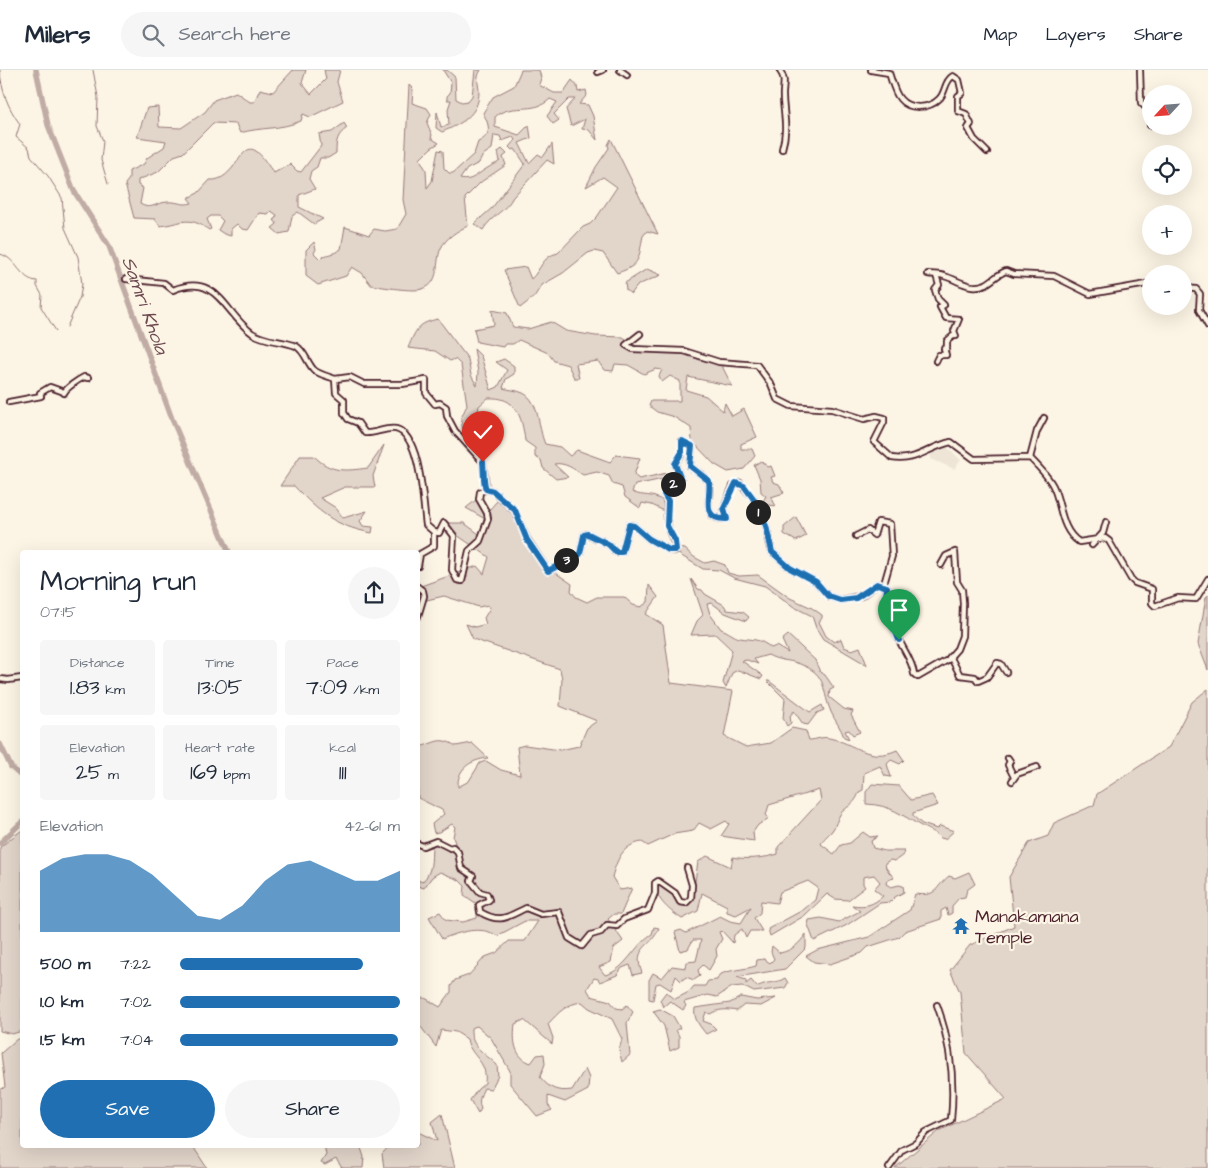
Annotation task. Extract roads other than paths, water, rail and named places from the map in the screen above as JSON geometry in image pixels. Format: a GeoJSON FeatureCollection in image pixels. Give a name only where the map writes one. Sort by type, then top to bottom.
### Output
{"type":"FeatureCollection","features":[{"type":"Feature","properties":{"kind":"street"},"geometry":{"type":"LineString","coordinates":[[620,70],[627,75]]}},
{"type":"Feature","properties":{"kind":"street"},"geometry":{"type":"LineString","coordinates":[[871,70],[890,72],[900,100],[910,106],[929,106],[940,99],[948,79],[954,76],[962,85],[962,93],[958,96],[958,111],[966,114],[970,122],[968,128],[974,139],[987,152]]}},
{"type":"Feature","properties":{"kind":"street"},"geometry":{"type":"LineString","coordinates":[[1140,70],[1142,104]]}},
{"type":"Feature","properties":{"kind":"street"},"geometry":{"type":"LineString","coordinates":[[780,71],[785,78],[782,95],[787,120],[782,149]]}},
{"type":"Feature","properties":{"kind":"street"},"geometry":{"type":"LineString","coordinates":[[970,122],[977,121]]}},
{"type":"Feature","properties":{"kind":"street"},"geometry":{"type":"LineString","coordinates":[[928,274],[974,287],[988,283],[995,275],[1006,271],[1014,274],[1054,276],[1090,294],[1142,285]]}},
{"type":"Feature","properties":{"kind":"street"},"geometry":{"type":"LineString","coordinates":[[936,275],[940,285],[935,290],[938,299],[944,305],[940,307],[946,318],[959,319],[954,331],[956,336],[952,336],[947,341],[947,348],[944,349],[946,355],[939,355],[936,361]]}},
{"type":"Feature","properties":{"kind":"street"},"geometry":{"type":"LineString","coordinates":[[126,278],[164,283],[173,290],[190,284],[214,291],[251,332],[262,338],[296,346],[302,351],[316,372],[335,379],[350,376],[364,384],[402,384],[426,380],[426,393],[435,404],[440,403],[446,407],[450,421],[462,441],[483,462],[486,476],[484,485],[486,489]]}},
{"type":"Feature","properties":{"kind":"street"},"geometry":{"type":"LineString","coordinates":[[1192,289],[1196,289],[1200,294],[1199,310],[1208,326]]}},
{"type":"Feature","properties":{"kind":"street"},"geometry":{"type":"LineString","coordinates":[[640,334],[626,345],[633,349],[684,352],[719,362],[757,365],[771,384],[777,399],[791,406],[832,409],[864,419],[876,416],[884,418],[884,422],[874,442],[892,458],[915,458],[938,445],[951,442],[974,459],[1030,458]]}},
{"type":"Feature","properties":{"kind":"street"},"geometry":{"type":"LineString","coordinates":[[9,402],[42,396],[40,393],[50,387],[64,393],[79,380],[84,377],[88,378]]}},
{"type":"Feature","properties":{"kind":"street"},"geometry":{"type":"LineString","coordinates":[[335,379],[337,384],[336,393],[344,400],[343,409],[348,419],[358,423],[365,433],[372,434],[394,429],[404,433],[410,442],[423,485],[426,525],[434,532],[439,533],[444,523],[454,536],[452,570],[457,580],[462,582],[469,551],[480,541],[488,519],[478,499],[480,492],[486,489],[493,491],[515,510],[527,540],[548,571],[580,554],[584,535],[588,534],[608,544],[616,552],[622,552],[629,525],[634,526],[659,545],[676,550],[675,541],[667,526],[668,501],[664,494],[667,485],[681,480],[675,464],[682,452],[682,441],[692,446],[690,466],[709,481],[706,503],[708,509],[715,516],[727,519],[724,508],[725,503],[733,486],[740,483],[753,498],[766,526],[772,552],[790,568],[816,582],[828,596],[840,600],[856,598],[877,584],[884,584]]}},
{"type":"Feature","properties":{"kind":"street"},"geometry":{"type":"LineString","coordinates":[[1030,458],[1037,431],[1044,418]]}},
{"type":"Feature","properties":{"kind":"street"},"geometry":{"type":"LineString","coordinates":[[1030,458],[1053,487],[1064,523],[1073,538],[1079,542],[1105,538],[1109,540],[1135,583],[1152,589],[1152,603],[1155,606],[1178,598],[1196,599],[1208,579]]}},
{"type":"Feature","properties":{"kind":"street"},"geometry":{"type":"LineString","coordinates":[[856,536],[868,530],[874,535],[878,522],[890,524],[892,556],[884,584],[887,587],[888,596],[885,608],[890,615],[899,640],[913,664],[914,674],[918,677],[949,658],[957,649],[962,636],[962,590],[957,582],[955,552],[946,556],[941,564]]}},
{"type":"Feature","properties":{"kind":"street"},"geometry":{"type":"LineString","coordinates":[[1092,545],[1102,534],[1106,522]]}},
{"type":"Feature","properties":{"kind":"street"},"geometry":{"type":"LineString","coordinates":[[420,554],[434,546],[434,532]]}},
{"type":"Feature","properties":{"kind":"street"},"geometry":{"type":"LineString","coordinates":[[420,589],[424,596],[420,609]]}},
{"type":"Feature","properties":{"kind":"street"},"geometry":{"type":"LineString","coordinates":[[949,658],[952,659],[960,675],[975,677],[978,681],[987,677],[997,663],[1001,664],[1006,672]]}},
{"type":"Feature","properties":{"kind":"street"},"geometry":{"type":"LineString","coordinates":[[0,679],[20,678]]}},
{"type":"Feature","properties":{"kind":"street"},"geometry":{"type":"LineString","coordinates":[[1008,758],[1010,761],[1008,765],[1013,779],[1037,767]]}},
{"type":"Feature","properties":{"kind":"street"},"geometry":{"type":"LineString","coordinates":[[420,845],[423,846],[436,841],[450,848],[453,847],[458,852],[461,868],[473,876],[471,880],[480,892],[487,894],[489,900],[479,905],[480,912],[493,919],[504,919],[526,908],[541,914],[559,912],[569,938],[582,946],[591,935],[602,932],[607,925],[617,926],[624,919],[648,910],[655,893],[655,883],[658,882],[675,893],[680,902],[686,903],[691,898],[692,885],[687,868]]}},
{"type":"Feature","properties":{"kind":"street"},"geometry":{"type":"LineString","coordinates":[[889,1168],[902,1150],[916,1143],[926,1132],[952,1120],[953,1101],[948,1038],[937,1005]]}},
{"type":"Feature","properties":{"kind":"waterway"},"geometry":{"type":"LineString","coordinates":[[0,70],[6,98],[20,124],[16,137],[29,148],[31,156],[48,176],[62,198],[65,228],[78,257],[82,284],[80,297],[67,327]]}},
{"type":"Feature","properties":{"kind":"waterway","name":"Samri Khola"},"geometry":{"type":"LineString","coordinates":[[36,70],[48,125],[74,191],[109,246],[172,419],[228,550]]}},
{"type":"Feature","properties":{"kind":"waterway"},"geometry":{"type":"LineString","coordinates":[[93,70],[98,97],[97,126],[103,141],[101,160],[108,184]]}},
{"type":"Feature","properties":{"kind":"waterway"},"geometry":{"type":"LineString","coordinates":[[0,254],[11,260],[26,277],[37,281],[37,286],[42,295],[41,307],[56,331]]}},
{"type":"Feature","properties":{"kind":"waterway"},"geometry":{"type":"LineString","coordinates":[[0,744],[11,767],[20,775]]}},
{"type":"Feature","properties":{"kind":"waterway","name":"Samri Khola"},"geometry":{"type":"LineString","coordinates":[[0,843],[20,824]]}},
{"type":"Feature","properties":{"kind":"place","name":"Manakamana Temple"},"geometry":{"type":"Point","coordinates":[961,926]}}]}
